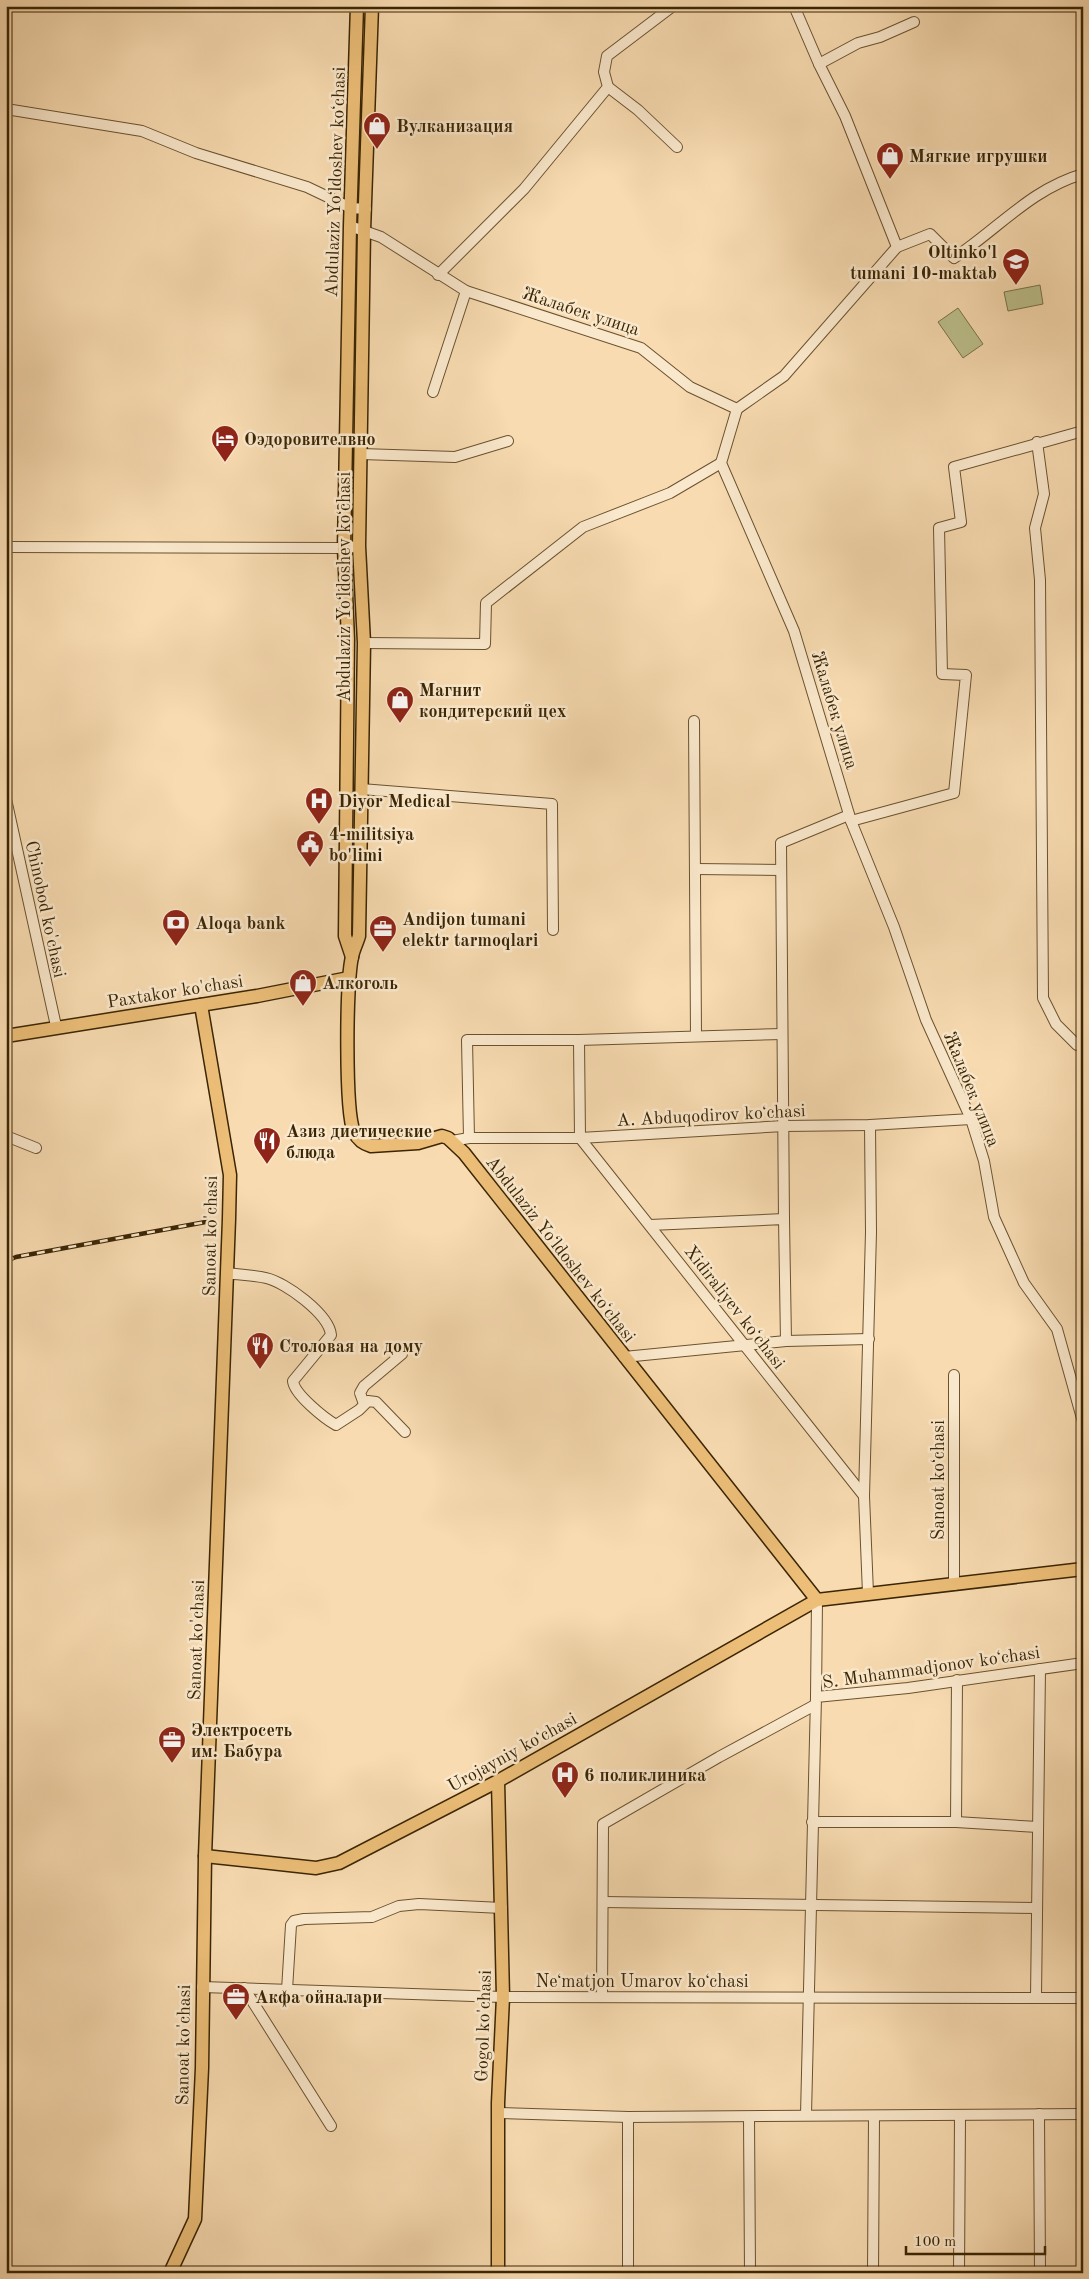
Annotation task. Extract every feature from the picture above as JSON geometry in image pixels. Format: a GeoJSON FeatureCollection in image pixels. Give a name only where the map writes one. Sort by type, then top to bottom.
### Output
{"type":"FeatureCollection","features":[{"type":"Feature","properties":{"kind":"main road","name":"Abdulaziz Yoʻldoshev koʻchasi"},"geometry":{"type":"LineString","coordinates":[[352,957],[344,936],[348,639],[344,548],[350,226],[357,6]]}},
{"type":"Feature","properties":{"kind":"main road","name":"Abdulaziz Yoʻldoshev koʻchasi"},"geometry":{"type":"LineString","coordinates":[[372,6],[364,231],[360,454],[359,546],[364,643],[359,936],[352,957],[349,978],[348,1071],[353,1127],[358,1138],[371,1146],[418,1143],[442,1136],[452,1141],[464,1153],[816,1600]]}},
{"type":"Feature","properties":{"kind":"main road"},"geometry":{"type":"LineString","coordinates":[[346,762],[361,762]]}},
{"type":"Feature","properties":{"kind":"main road","name":"Paxtakor ko'chasi"},"geometry":{"type":"LineString","coordinates":[[6,1036],[56,1026],[201,1005],[349,978]]}},
{"type":"Feature","properties":{"kind":"main road","name":"Sanoat ko'chasi"},"geometry":{"type":"LineString","coordinates":[[170,2273],[195,2219],[202,2068],[205,1856],[230,1176],[201,1005]]}},
{"type":"Feature","properties":{"kind":"main road"},"geometry":{"type":"LineString","coordinates":[[816,1600],[1083,1569]]}},
{"type":"Feature","properties":{"kind":"main road","name":"Urоjayniy koʻchasi"},"geometry":{"type":"LineString","coordinates":[[205,1856],[316,1868],[339,1863],[498,1781],[816,1600]]}},
{"type":"Feature","properties":{"kind":"main road","name":"Gogol ko'chasi"},"geometry":{"type":"LineString","coordinates":[[498,1781],[503,1997],[499,2113],[498,2273]]}},
{"type":"Feature","properties":{"kind":"street"},"geometry":{"type":"LineString","coordinates":[[673,6],[607,56],[604,72],[608,87],[638,110],[677,147]]}},
{"type":"Feature","properties":{"kind":"street"},"geometry":{"type":"LineString","coordinates":[[794,6],[819,64],[845,116],[897,248]]}},
{"type":"Feature","properties":{"kind":"street"},"geometry":{"type":"LineString","coordinates":[[819,64],[858,43],[880,37],[914,22]]}},
{"type":"Feature","properties":{"kind":"street"},"geometry":{"type":"LineString","coordinates":[[438,275],[524,188],[608,87]]}},
{"type":"Feature","properties":{"kind":"street"},"geometry":{"type":"LineString","coordinates":[[6,109],[142,131],[196,153],[307,188],[351,208],[366,208]]}},
{"type":"Feature","properties":{"kind":"street"},"geometry":{"type":"LineString","coordinates":[[364,643],[485,644],[486,603],[583,527],[670,493],[721,463],[737,409],[784,376],[897,248],[930,234],[954,258],[1039,192],[1063,180],[1083,174]]}},
{"type":"Feature","properties":{"kind":"street","name":"Жалабек улица"},"geometry":{"type":"LineString","coordinates":[[350,226],[381,237],[438,275],[466,291],[641,348],[690,387],[737,409]]}},
{"type":"Feature","properties":{"kind":"street"},"geometry":{"type":"LineString","coordinates":[[433,392],[466,291]]}},
{"type":"Feature","properties":{"kind":"street"},"geometry":{"type":"LineString","coordinates":[[786,1341],[781,843],[851,818],[954,793],[966,675],[942,674],[939,528],[961,522],[954,467],[1037,442],[1083,431]]}},
{"type":"Feature","properties":{"kind":"street"},"geometry":{"type":"LineString","coordinates":[[360,454],[455,457],[508,441]]}},
{"type":"Feature","properties":{"kind":"street"},"geometry":{"type":"LineString","coordinates":[[1037,442],[1044,494],[1035,528],[1040,580],[1043,998],[1056,1024],[1077,1046]]}},
{"type":"Feature","properties":{"kind":"street","name":"Жалабек улица"},"geometry":{"type":"LineString","coordinates":[[721,463],[794,631],[851,818],[894,927],[926,1020],[971,1119],[984,1161],[994,1217],[1024,1283],[1058,1329],[1083,1422]]}},
{"type":"Feature","properties":{"kind":"street"},"geometry":{"type":"LineString","coordinates":[[6,547],[344,548],[359,546]]}},
{"type":"Feature","properties":{"kind":"street"},"geometry":{"type":"LineString","coordinates":[[694,721],[696,1036]]}},
{"type":"Feature","properties":{"kind":"street"},"geometry":{"type":"LineString","coordinates":[[361,789],[552,804],[554,930]]}},
{"type":"Feature","properties":{"kind":"street","name":"Chinobod ko'chasi"},"geometry":{"type":"LineString","coordinates":[[6,799],[56,1026]]}},
{"type":"Feature","properties":{"kind":"street"},"geometry":{"type":"LineString","coordinates":[[696,869],[781,870]]}},
{"type":"Feature","properties":{"kind":"street"},"geometry":{"type":"LineString","coordinates":[[469,1138],[467,1040],[579,1040],[782,1034]]}},
{"type":"Feature","properties":{"kind":"street"},"geometry":{"type":"LineString","coordinates":[[579,1040],[580,1138]]}},
{"type":"Feature","properties":{"kind":"street","name":"A. Abduqodirov koʻchasi"},"geometry":{"type":"LineString","coordinates":[[452,1141],[469,1138],[580,1138],[784,1126],[870,1125],[971,1119]]}},
{"type":"Feature","properties":{"kind":"street"},"geometry":{"type":"LineString","coordinates":[[868,1593],[864,1496],[869,1339],[870,1125]]}},
{"type":"Feature","properties":{"kind":"street"},"geometry":{"type":"LineString","coordinates":[[6,1136],[36,1148]]}},
{"type":"Feature","properties":{"kind":"street","name":"Xidiraliyev koʻchasi"},"geometry":{"type":"LineString","coordinates":[[580,1138],[864,1496]]}},
{"type":"Feature","properties":{"kind":"street"},"geometry":{"type":"LineString","coordinates":[[650,1225],[784,1219]]}},
{"type":"Feature","properties":{"kind":"street"},"geometry":{"type":"LineString","coordinates":[[227,1273],[267,1278],[286,1287],[312,1307],[330,1330],[331,1335],[293,1381],[295,1391],[336,1425],[359,1410],[368,1401],[376,1402],[405,1432]]}},
{"type":"Feature","properties":{"kind":"street"},"geometry":{"type":"LineString","coordinates":[[624,1357],[786,1341],[869,1339]]}},
{"type":"Feature","properties":{"kind":"street"},"geometry":{"type":"LineString","coordinates":[[364,1404],[360,1393],[364,1386],[402,1354]]}},
{"type":"Feature","properties":{"kind":"street","name":"Sanoat koʻchasi"},"geometry":{"type":"LineString","coordinates":[[954,1375],[954,1585]]}},
{"type":"Feature","properties":{"kind":"street"},"geometry":{"type":"LineString","coordinates":[[602,1997],[604,1823],[816,1701],[816,1600]]}},
{"type":"Feature","properties":{"kind":"street","name":"S. Muhammadjonov koʻchasi"},"geometry":{"type":"LineString","coordinates":[[806,2115],[816,1701],[1083,1663]]}},
{"type":"Feature","properties":{"kind":"street"},"geometry":{"type":"LineString","coordinates":[[1036,1998],[1040,1669]]}},
{"type":"Feature","properties":{"kind":"street"},"geometry":{"type":"LineString","coordinates":[[956,1822],[957,1680]]}},
{"type":"Feature","properties":{"kind":"street"},"geometry":{"type":"LineString","coordinates":[[812,1822],[956,1822],[1038,1827]]}},
{"type":"Feature","properties":{"kind":"street"},"geometry":{"type":"LineString","coordinates":[[603,1902],[1037,1908]]}},
{"type":"Feature","properties":{"kind":"street"},"geometry":{"type":"LineString","coordinates":[[287,1990],[290,1925],[294,1921],[372,1917],[398,1906],[419,1904],[502,1908]]}},
{"type":"Feature","properties":{"kind":"street","name":"Neʻmatjon Umarov koʻchasi"},"geometry":{"type":"LineString","coordinates":[[202,1987],[503,1997],[706,1998],[810,1996],[1083,1998]]}},
{"type":"Feature","properties":{"kind":"street"},"geometry":{"type":"LineString","coordinates":[[244,1988],[331,2126]]}},
{"type":"Feature","properties":{"kind":"street"},"geometry":{"type":"LineString","coordinates":[[499,2113],[628,2117],[1083,2114]]}},
{"type":"Feature","properties":{"kind":"street"},"geometry":{"type":"LineString","coordinates":[[1039,2114],[1040,2273]]}},
{"type":"Feature","properties":{"kind":"street"},"geometry":{"type":"LineString","coordinates":[[959,2273],[960,2115]]}},
{"type":"Feature","properties":{"kind":"street"},"geometry":{"type":"LineString","coordinates":[[873,2273],[874,2116]]}},
{"type":"Feature","properties":{"kind":"street"},"geometry":{"type":"LineString","coordinates":[[628,2117],[628,2273]]}},
{"type":"Feature","properties":{"kind":"street"},"geometry":{"type":"LineString","coordinates":[[749,2117],[750,2273]]}},
{"type":"Feature","properties":{"kind":"green space"},"geometry":{"type":"Polygon","coordinates":[[[1040,285],[1043,304],[1008,311],[1004,292],[1040,285]]]}},
{"type":"Feature","properties":{"kind":"green space"},"geometry":{"type":"Polygon","coordinates":[[[958,308],[983,344],[963,358],[938,322],[958,308]]]}},
{"type":"Feature","properties":{"kind":"railway"},"geometry":{"type":"LineString","coordinates":[[6,1261],[16,1257],[211,1221]]}},
{"type":"Feature","properties":{"kind":"place","name":"Вулканизация"},"geometry":{"type":"Point","coordinates":[377,150]}},
{"type":"Feature","properties":{"kind":"place","name":"Мягкие игрушки"},"geometry":{"type":"Point","coordinates":[890,180]}},
{"type":"Feature","properties":{"kind":"place","name":"Oltinko'l tumani 10-maktab"},"geometry":{"type":"Point","coordinates":[1016,286]}},
{"type":"Feature","properties":{"kind":"place","name":"Оэдоровителвно"},"geometry":{"type":"Point","coordinates":[225,463]}},
{"type":"Feature","properties":{"kind":"place","name":"Магнит кондитерский цех"},"geometry":{"type":"Point","coordinates":[400,724]}},
{"type":"Feature","properties":{"kind":"place","name":"Diyor Medical"},"geometry":{"type":"Point","coordinates":[319,825]}},
{"type":"Feature","properties":{"kind":"place","name":"4-militsiya bo'limi"},"geometry":{"type":"Point","coordinates":[310,868]}},
{"type":"Feature","properties":{"kind":"place","name":"Aloqa bank"},"geometry":{"type":"Point","coordinates":[176,947]}},
{"type":"Feature","properties":{"kind":"place","name":"Andijon tumani elektr tarmoqlari"},"geometry":{"type":"Point","coordinates":[383,953]}},
{"type":"Feature","properties":{"kind":"place","name":"Алкоголь"},"geometry":{"type":"Point","coordinates":[303,1007]}},
{"type":"Feature","properties":{"kind":"place","name":"Азиз диетические блюда"},"geometry":{"type":"Point","coordinates":[267,1165]}},
{"type":"Feature","properties":{"kind":"place","name":"Столовая на дому"},"geometry":{"type":"Point","coordinates":[260,1370]}},
{"type":"Feature","properties":{"kind":"place","name":"Электросеть им. Бабура"},"geometry":{"type":"Point","coordinates":[172,1764]}},
{"type":"Feature","properties":{"kind":"place","name":"6 поликлиника"},"geometry":{"type":"Point","coordinates":[565,1799]}},
{"type":"Feature","properties":{"kind":"place","name":"Акфа ойналари"},"geometry":{"type":"Point","coordinates":[236,2021]}}]}
